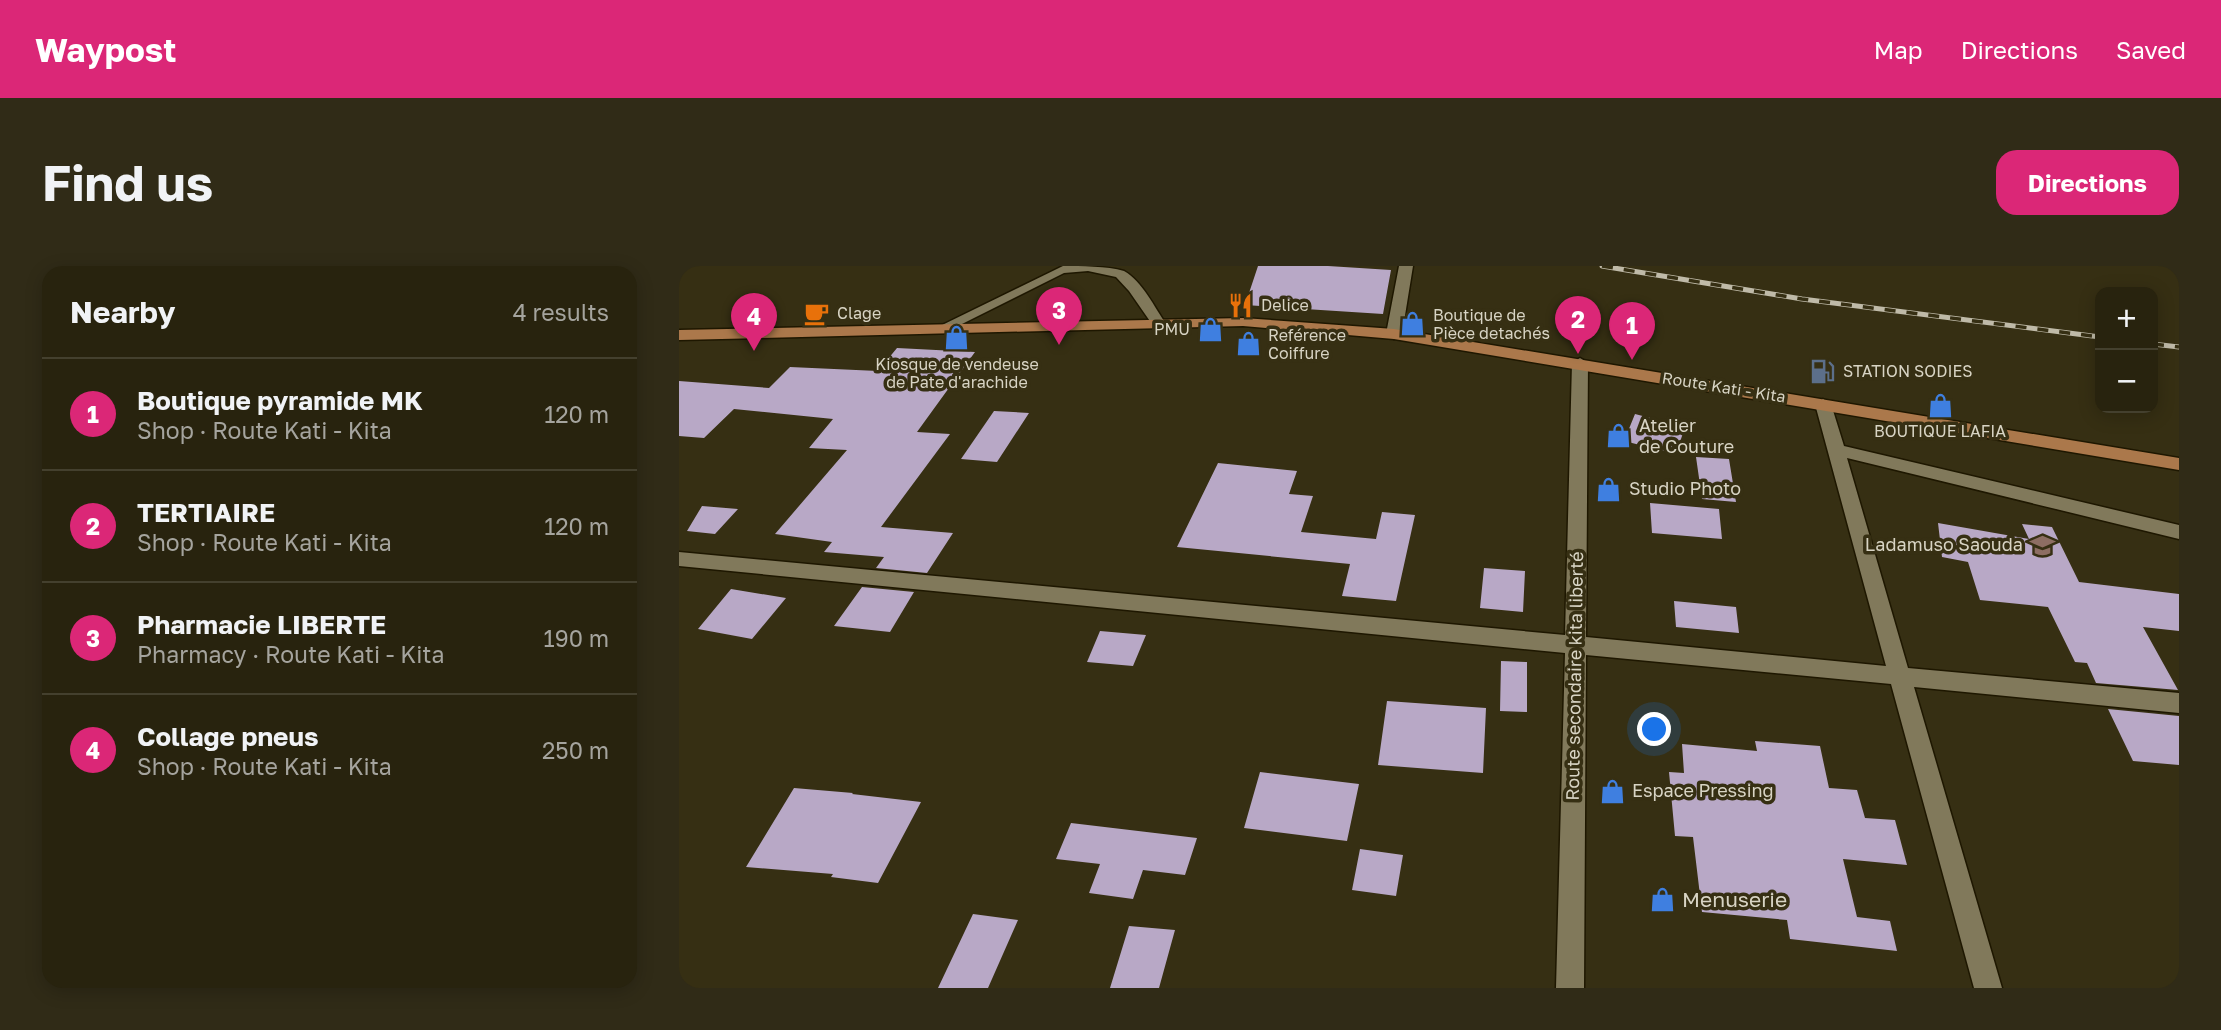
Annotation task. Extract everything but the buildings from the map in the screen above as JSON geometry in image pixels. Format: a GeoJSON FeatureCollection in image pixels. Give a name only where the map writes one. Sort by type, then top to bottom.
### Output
{"type":"FeatureCollection","features":[{"type":"Feature","properties":{"kind":"main road","name":"Route Kati - Kita"},"geometry":{"type":"LineString","coordinates":[[679,335],[1244,322],[1394,334],[2179,464]]}},
{"type":"Feature","properties":{"kind":"street"},"geometry":{"type":"LineString","coordinates":[[1394,334],[1406,266]]}},
{"type":"Feature","properties":{"kind":"street","name":"Route secondaire kita liberté"},"geometry":{"type":"LineString","coordinates":[[1570,988],[1580,363]]}},
{"type":"Feature","properties":{"kind":"street"},"geometry":{"type":"LineString","coordinates":[[1823,404],[1989,988]]}},
{"type":"Feature","properties":{"kind":"street"},"geometry":{"type":"LineString","coordinates":[[1836,450],[2179,532]]}},
{"type":"Feature","properties":{"kind":"street"},"geometry":{"type":"LineString","coordinates":[[679,559],[2179,703]]}},
{"type":"Feature","properties":{"kind":"lane"},"geometry":{"type":"LineString","coordinates":[[941,329],[1061,270],[1088,267],[1120,274],[1134,288],[1159,324]]}},
{"type":"Feature","properties":{"kind":"railway"},"geometry":{"type":"LineString","coordinates":[[1602,266],[1802,299],[2095,336]]}},
{"type":"Feature","properties":{"kind":"railway"},"geometry":{"type":"LineString","coordinates":[[2158,345],[2179,347]]}},
{"type":"Feature","properties":{"kind":"place","name":"Delice"},"geometry":{"type":"Point","coordinates":[1241,305]}},
{"type":"Feature","properties":{"kind":"place","name":"Clage"},"geometry":{"type":"Point","coordinates":[817,313]}},
{"type":"Feature","properties":{"kind":"place","name":"Boutique de Pièce detachés"},"geometry":{"type":"Point","coordinates":[1413,324]}},
{"type":"Feature","properties":{"kind":"place","name":"PMU"},"geometry":{"type":"Point","coordinates":[1210,329]}},
{"type":"Feature","properties":{"kind":"place","name":"Kiosque de vendeuse de Pate d'arachide"},"geometry":{"type":"Point","coordinates":[957,338]}},
{"type":"Feature","properties":{"kind":"place","name":"Reférence Coiffure"},"geometry":{"type":"Point","coordinates":[1248,344]}},
{"type":"Feature","properties":{"kind":"place","name":"Pharmacie LIBERTE"},"geometry":{"type":"Point","coordinates":[1059,345]}},
{"type":"Feature","properties":{"kind":"place","name":"Collage pneus"},"geometry":{"type":"Point","coordinates":[754,351]}},
{"type":"Feature","properties":{"kind":"place","name":"TERTIAIRE"},"geometry":{"type":"Point","coordinates":[1578,354]}},
{"type":"Feature","properties":{"kind":"place","name":"Boutique pyramide MK"},"geometry":{"type":"Point","coordinates":[1632,360]}},
{"type":"Feature","properties":{"kind":"place","name":"STATION SODIES"},"geometry":{"type":"Point","coordinates":[1823,371]}},
{"type":"Feature","properties":{"kind":"place","name":"BOUTIQUE LAFIA"},"geometry":{"type":"Point","coordinates":[1940,405]}},
{"type":"Feature","properties":{"kind":"place","name":"Atelier de Couture"},"geometry":{"type":"Point","coordinates":[1619,436]}},
{"type":"Feature","properties":{"kind":"place","name":"Studio Photo"},"geometry":{"type":"Point","coordinates":[1609,489]}},
{"type":"Feature","properties":{"kind":"place","name":"Ladamuso Saouda"},"geometry":{"type":"Point","coordinates":[2043,545]}},
{"type":"Feature","properties":{"kind":"place","name":"Espace Pressing"},"geometry":{"type":"Point","coordinates":[1612,791]}},
{"type":"Feature","properties":{"kind":"place","name":"Menuserie"},"geometry":{"type":"Point","coordinates":[1662,900]}}]}
